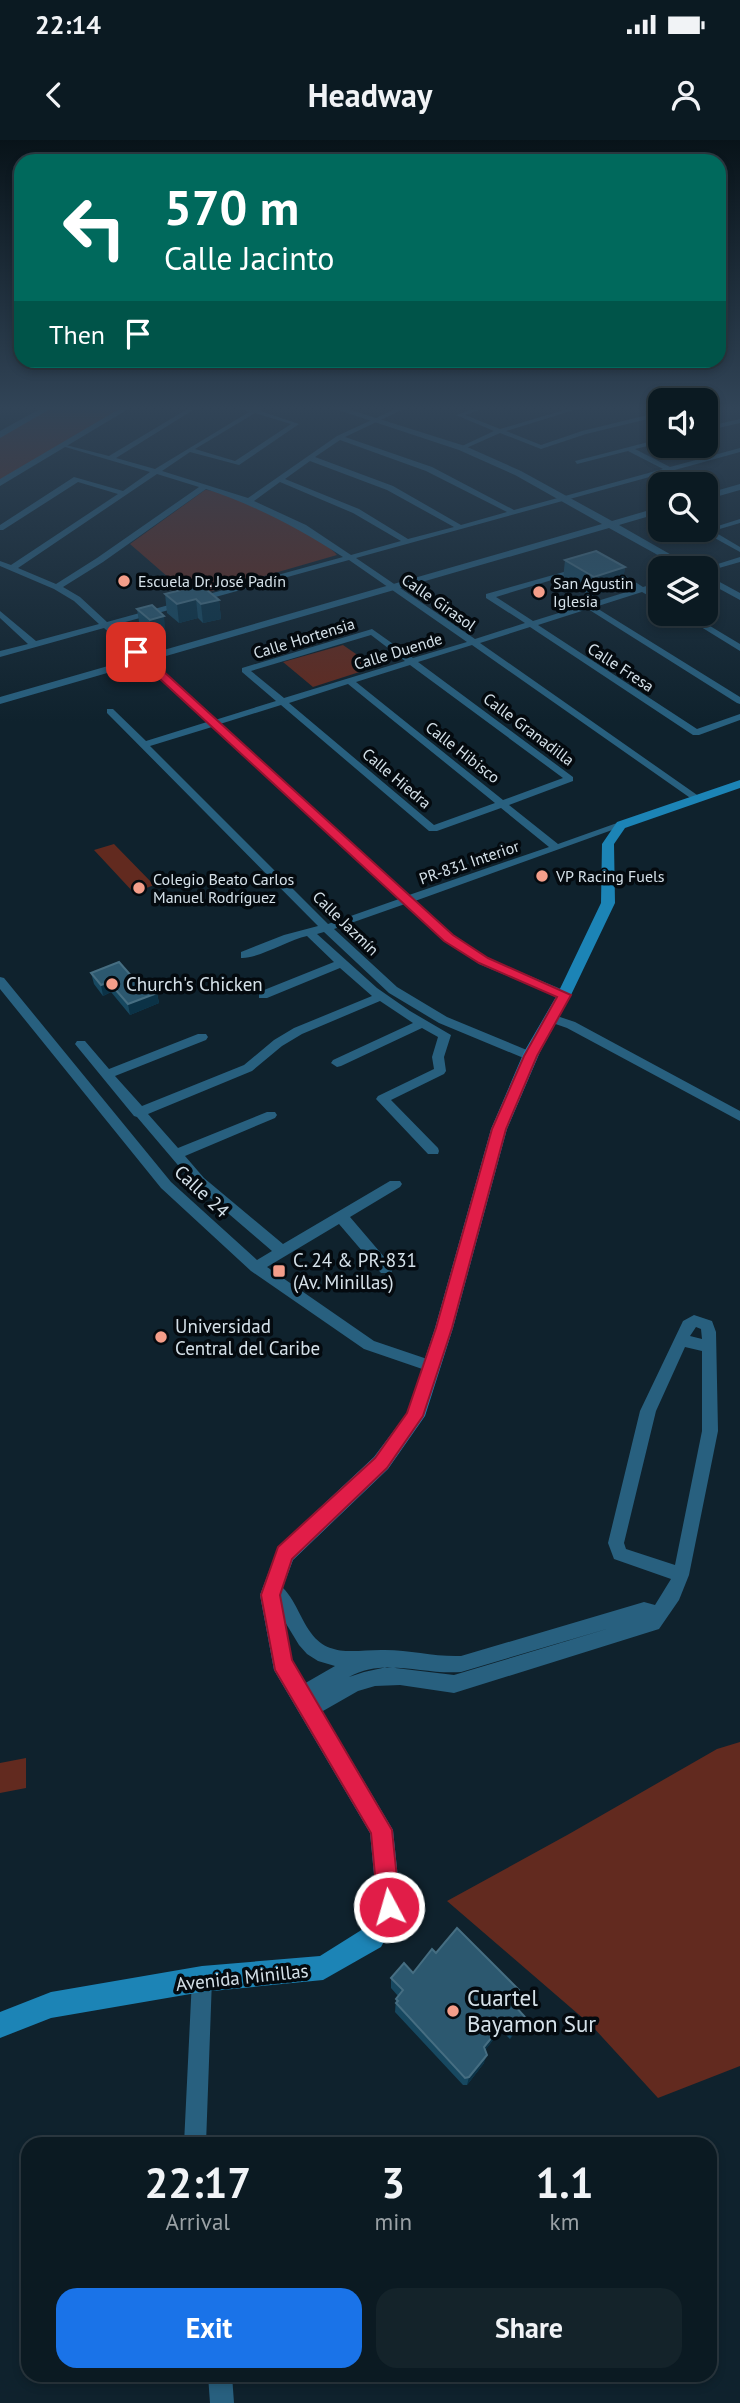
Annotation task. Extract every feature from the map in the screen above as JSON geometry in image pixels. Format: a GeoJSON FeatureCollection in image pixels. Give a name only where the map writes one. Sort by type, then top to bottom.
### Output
{"type":"FeatureCollection","features":[{"type":"Feature","properties":{"kind":"main road"},"geometry":{"type":"LineString","coordinates":[[621,825],[740,784]]}},
{"type":"Feature","properties":{"kind":"main road","name":"Avenida Minillas"},"geometry":{"type":"LineString","coordinates":[[0,2025],[51,2005],[202,1979],[323,1968],[372,1938],[389,1907],[381,1830],[282,1663],[270,1595],[285,1553],[381,1463],[415,1416],[444,1328],[499,1129],[530,1056],[564,995],[608,903],[608,844],[621,825]]}},
{"type":"Feature","properties":{"kind":"street"},"geometry":{"type":"LineString","coordinates":[[0,528],[28,511]]}},
{"type":"Feature","properties":{"kind":"street"},"geometry":{"type":"LineString","coordinates":[[12,567],[99,511]]}},
{"type":"Feature","properties":{"kind":"street"},"geometry":{"type":"LineString","coordinates":[[57,587],[100,561],[171,511]]}},
{"type":"Feature","properties":{"kind":"street","name":"Calle Girasol"},"geometry":{"type":"LineString","coordinates":[[269,511],[303,527],[351,557],[696,799]]}},
{"type":"Feature","properties":{"kind":"street"},"geometry":{"type":"LineString","coordinates":[[355,511],[406,541]]}},
{"type":"Feature","properties":{"kind":"street"},"geometry":{"type":"LineString","coordinates":[[431,511],[460,527]]}},
{"type":"Feature","properties":{"kind":"street"},"geometry":{"type":"LineString","coordinates":[[0,653],[511,511]]}},
{"type":"Feature","properties":{"kind":"street"},"geometry":{"type":"LineString","coordinates":[[587,511],[668,556]]}},
{"type":"Feature","properties":{"kind":"street"},"geometry":{"type":"LineString","coordinates":[[607,522],[639,511]]}},
{"type":"Feature","properties":{"kind":"street"},"geometry":{"type":"LineString","coordinates":[[0,691],[140,655],[607,522],[648,513]]}},
{"type":"Feature","properties":{"kind":"street"},"geometry":{"type":"LineString","coordinates":[[718,527],[740,521]]}},
{"type":"Feature","properties":{"kind":"street"},"geometry":{"type":"LineString","coordinates":[[718,538],[740,550]]}},
{"type":"Feature","properties":{"kind":"street"},"geometry":{"type":"LineString","coordinates":[[718,566],[740,559]]}},
{"type":"Feature","properties":{"kind":"street"},"geometry":{"type":"LineString","coordinates":[[0,563],[57,587],[77,599],[107,624],[449,938],[483,961],[564,995]]}},
{"type":"Feature","properties":{"kind":"street"},"geometry":{"type":"LineString","coordinates":[[598,563],[648,593]]}},
{"type":"Feature","properties":{"kind":"street","name":"Calle Fresa"},"geometry":{"type":"LineString","coordinates":[[586,567],[489,596],[695,733],[740,717]]}},
{"type":"Feature","properties":{"kind":"street"},"geometry":{"type":"LineString","coordinates":[[718,584],[740,597]]}},
{"type":"Feature","properties":{"kind":"street","name":"Calle Duende"},"geometry":{"type":"LineString","coordinates":[[144,745],[648,588]]}},
{"type":"Feature","properties":{"kind":"street"},"geometry":{"type":"LineString","coordinates":[[588,607],[740,701]]}},
{"type":"Feature","properties":{"kind":"street"},"geometry":{"type":"LineString","coordinates":[[0,614],[34,644]]}},
{"type":"Feature","properties":{"kind":"street"},"geometry":{"type":"LineString","coordinates":[[704,626],[740,648]]}},
{"type":"Feature","properties":{"kind":"street","name":"Calle Hortensia"},"geometry":{"type":"LineString","coordinates":[[283,702],[245,670],[372,632],[412,662]]}},
{"type":"Feature","properties":{"kind":"street"},"geometry":{"type":"LineString","coordinates":[[0,701],[140,655]]}},
{"type":"Feature","properties":{"kind":"street","name":"Calle Granadilla"},"geometry":{"type":"LineString","coordinates":[[412,662],[570,779],[503,804]]}},
{"type":"Feature","properties":{"kind":"street","name":"Calle Hibisco"},"geometry":{"type":"LineString","coordinates":[[349,681],[557,848]]}},
{"type":"Feature","properties":{"kind":"street","name":"Calle Hiedra"},"geometry":{"type":"LineString","coordinates":[[283,702],[433,829],[503,804]]}},
{"type":"Feature","properties":{"kind":"street","name":"Calle Jazmín"},"geometry":{"type":"LineString","coordinates":[[110,711],[327,928],[393,990],[443,1020],[530,1056]]}},
{"type":"Feature","properties":{"kind":"street","name":"PR-831 Interior"},"geometry":{"type":"LineString","coordinates":[[245,955],[288,937],[327,928],[621,825]]}},
{"type":"Feature","properties":{"kind":"street"},"geometry":{"type":"LineString","coordinates":[[310,933],[380,997],[421,1024],[445,1035],[438,1057],[440,1070],[383,1099],[433,1151]]}},
{"type":"Feature","properties":{"kind":"street"},"geometry":{"type":"LineString","coordinates":[[263,995],[341,962]]}},
{"type":"Feature","properties":{"kind":"street","name":"Calle 24"},"geometry":{"type":"LineString","coordinates":[[0,981],[166,1185],[256,1267],[369,1345],[430,1366]]}},
{"type":"Feature","properties":{"kind":"street"},"geometry":{"type":"LineString","coordinates":[[138,1113],[248,1068],[278,1043],[298,1031],[380,997]]}},
{"type":"Feature","properties":{"kind":"street"},"geometry":{"type":"LineString","coordinates":[[551,1018],[571,1025],[740,1117]]}},
{"type":"Feature","properties":{"kind":"street"},"geometry":{"type":"LineString","coordinates":[[337,1063],[421,1024]]}},
{"type":"Feature","properties":{"kind":"street"},"geometry":{"type":"LineString","coordinates":[[106,1074],[202,1037]]}},
{"type":"Feature","properties":{"kind":"street"},"geometry":{"type":"LineString","coordinates":[[81,1044],[199,1181],[280,1250]]}},
{"type":"Feature","properties":{"kind":"street"},"geometry":{"type":"LineString","coordinates":[[175,1155],[271,1115]]}},
{"type":"Feature","properties":{"kind":"street"},"geometry":{"type":"LineString","coordinates":[[256,1267],[280,1250],[395,1184]]}},
{"type":"Feature","properties":{"kind":"street"},"geometry":{"type":"LineString","coordinates":[[340,1215],[386,1269]]}},
{"type":"Feature","properties":{"kind":"street"},"geometry":{"type":"LineString","coordinates":[[305,1702],[360,1680],[388,1676],[432,1684],[454,1684],[653,1623],[673,1594],[681,1575],[710,1431],[709,1332],[702,1321],[694,1321],[688,1325],[648,1411],[616,1543],[620,1553],[635,1561],[681,1575]]}},
{"type":"Feature","properties":{"kind":"street"},"geometry":{"type":"LineString","coordinates":[[681,1340],[709,1347]]}},
{"type":"Feature","properties":{"kind":"street"},"geometry":{"type":"LineString","coordinates":[[272,1589],[286,1604],[308,1645],[325,1657],[361,1661],[385,1658],[450,1665],[644,1610],[658,1614]]}},
{"type":"Feature","properties":{"kind":"street"},"geometry":{"type":"LineString","coordinates":[[305,1702],[361,1661]]}},
{"type":"Feature","properties":{"kind":"street"},"geometry":{"type":"LineString","coordinates":[[195,2137],[202,1979]]}},
{"type":"Feature","properties":{"kind":"street"},"geometry":{"type":"LineString","coordinates":[[220,2382],[222,2403]]}},
{"type":"Feature","properties":{"kind":"shaded area"},"geometry":{"type":"Polygon","coordinates":[[[176,511],[262,511],[314,538],[337,555],[191,597],[130,544],[176,511]]]}},
{"type":"Feature","properties":{"kind":"shaded area"},"geometry":{"type":"Polygon","coordinates":[[[343,645],[375,667],[313,687],[283,662],[343,645]]]}},
{"type":"Feature","properties":{"kind":"shaded area"},"geometry":{"type":"Polygon","coordinates":[[[114,844],[154,885],[134,893],[94,850],[114,844]]]}},
{"type":"Feature","properties":{"kind":"shaded area"},"geometry":{"type":"Polygon","coordinates":[[[740,1742],[740,2066],[658,2098],[592,2026],[447,1901],[717,1749],[740,1742]]]}},
{"type":"Feature","properties":{"kind":"shaded area"},"geometry":{"type":"Polygon","coordinates":[[[26,1758],[26,1788],[0,1793],[0,1763],[26,1758]]]}},
{"type":"Feature","properties":{"kind":"building"},"geometry":{"type":"Polygon","coordinates":[[[596,551],[625,567],[594,577],[565,560],[596,551]]]}},
{"type":"Feature","properties":{"kind":"building"},"geometry":{"type":"Polygon","coordinates":[[[201,585],[219,600],[201,604],[196,599],[177,604],[165,594],[201,585]]]}},
{"type":"Feature","properties":{"kind":"building"},"geometry":{"type":"Polygon","coordinates":[[[152,605],[164,616],[150,620],[137,609],[152,605]]]}},
{"type":"Feature","properties":{"kind":"building"},"geometry":{"type":"Polygon","coordinates":[[[119,962],[141,987],[149,984],[157,993],[128,1004],[109,982],[101,985],[91,973],[119,962]]]}},
{"type":"Feature","properties":{"kind":"building","name":"Cuartel Bayamon Sur"},"geometry":{"type":"Polygon","coordinates":[[[457,1928],[519,1990],[516,1993],[519,1996],[513,2004],[525,2017],[514,2031],[505,2021],[484,2047],[487,2055],[469,2077],[465,2078],[396,2003],[403,1990],[391,1978],[404,1963],[413,1973],[432,1949],[436,1953],[457,1928]]]}},
{"type":"Feature","properties":{"kind":"place","name":"Escuela Dr. José Padín"},"geometry":{"type":"Point","coordinates":[124,581]}},
{"type":"Feature","properties":{"kind":"place","name":"San Agustin Iglesia"},"geometry":{"type":"Point","coordinates":[539,592]}},
{"type":"Feature","properties":{"kind":"place","name":"VP Racing Fuels"},"geometry":{"type":"Point","coordinates":[542,876]}},
{"type":"Feature","properties":{"kind":"place","name":"Colegio Beato Carlos Manuel Rodríguez"},"geometry":{"type":"Point","coordinates":[139,888]}},
{"type":"Feature","properties":{"kind":"place","name":"Church's Chicken"},"geometry":{"type":"Point","coordinates":[112,984]}},
{"type":"Feature","properties":{"kind":"place","name":"C. 24 & PR-831 (Av. Minillas)"},"geometry":{"type":"Point","coordinates":[279,1271]}},
{"type":"Feature","properties":{"kind":"place","name":"Universidad Central del Caribe"},"geometry":{"type":"Point","coordinates":[161,1337]}},
{"type":"Feature","properties":{"kind":"place","name":"Cuartel Bayamon Sur"},"geometry":{"type":"Point","coordinates":[453,2011]}},
{"type":"Feature","properties":{"kind":"route"},"geometry":{"type":"LineString","coordinates":[[136,652],[449,938],[483,961],[564,995],[530,1056],[499,1129],[444,1328],[415,1416],[381,1463],[285,1553],[270,1595],[282,1663],[381,1830],[389,1907]]}}]}
